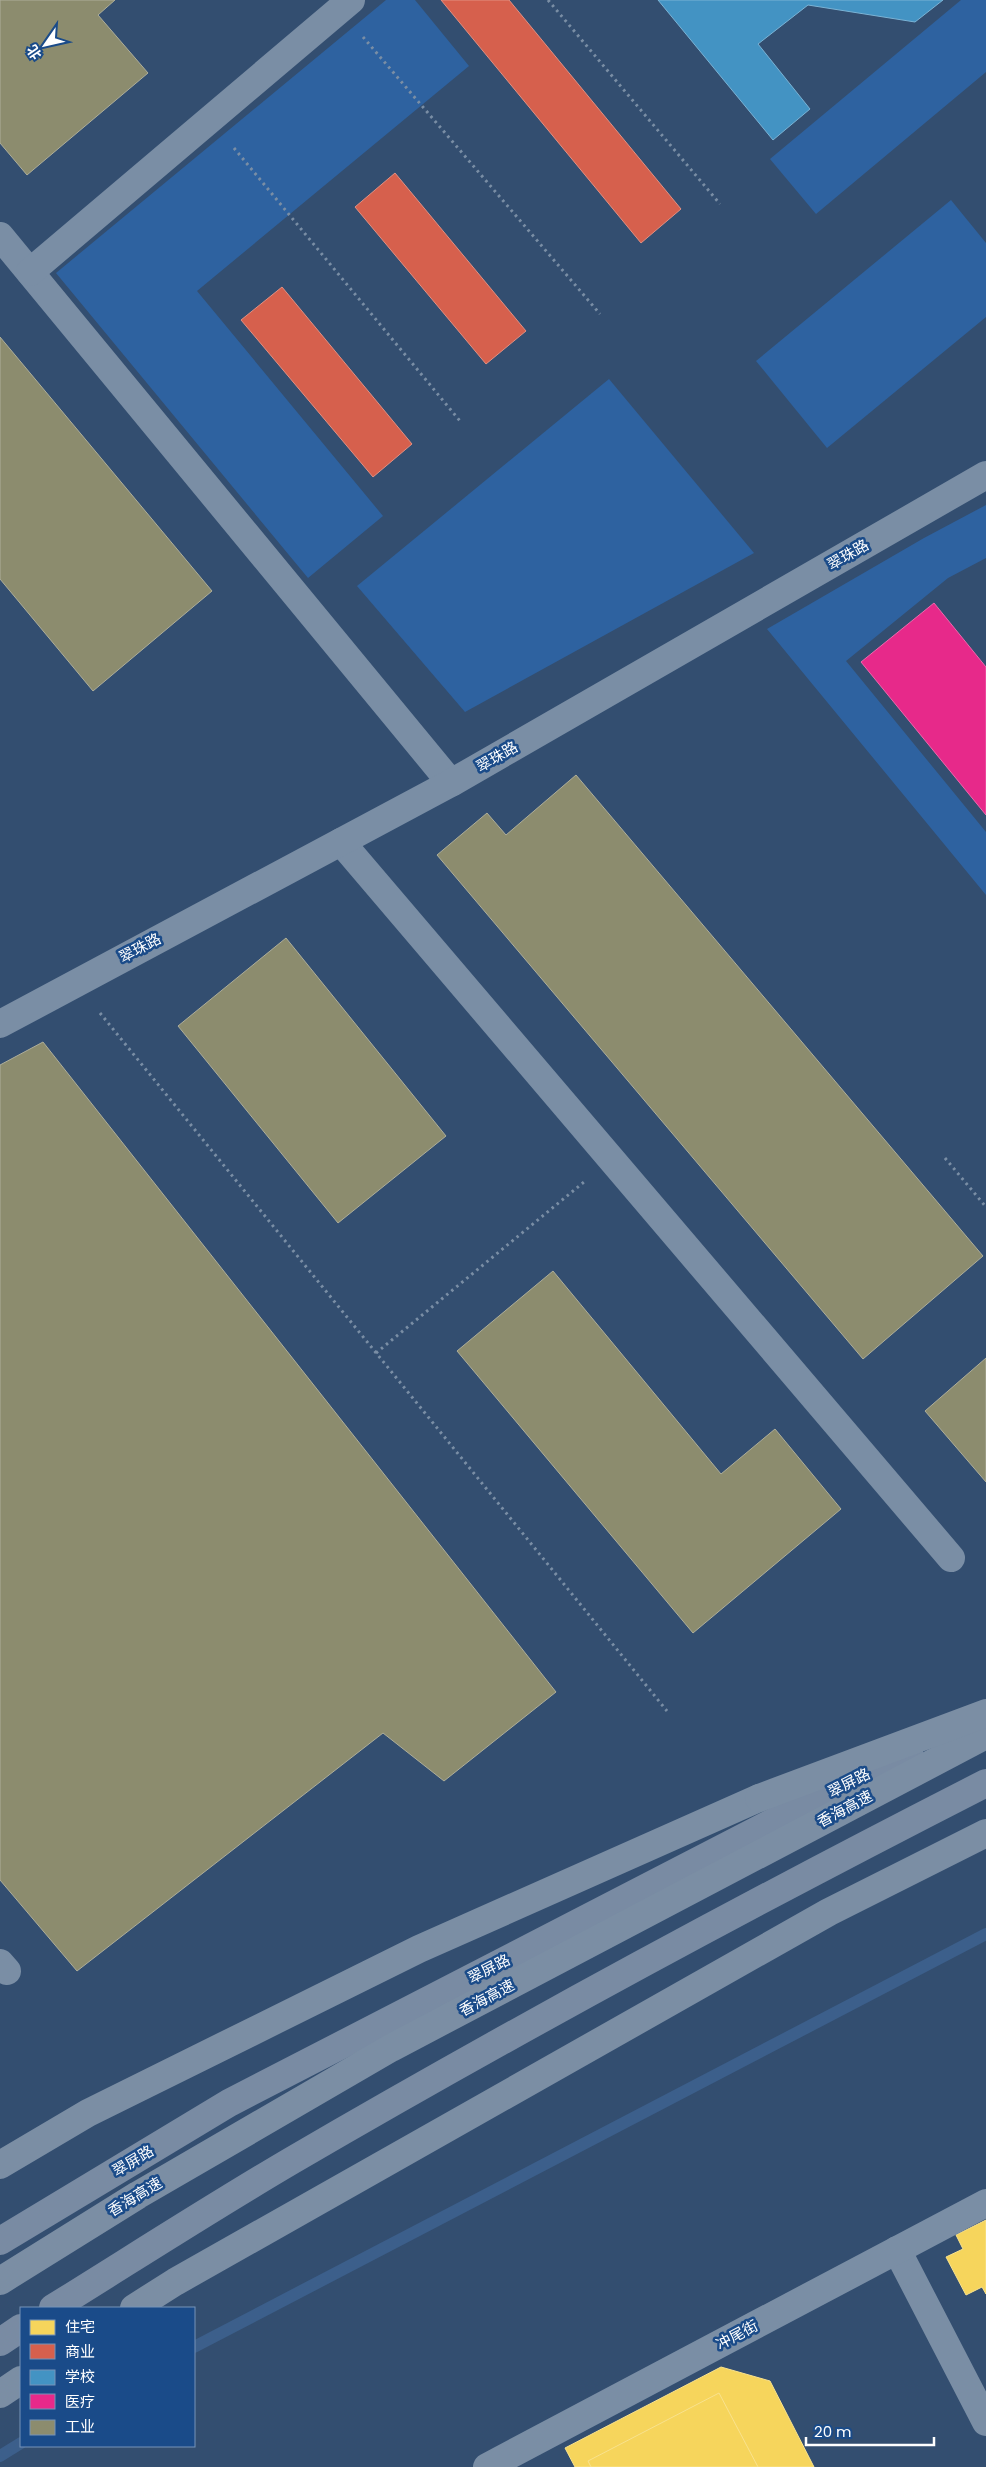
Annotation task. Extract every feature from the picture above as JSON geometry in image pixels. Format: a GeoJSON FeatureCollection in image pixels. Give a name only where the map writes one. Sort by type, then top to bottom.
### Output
{"type":"FeatureCollection","features":[{"type":"Feature","properties":{"kind":"highway"},"geometry":{"type":"LineString","coordinates":[[0,2165],[88,2113],[419,1950],[759,1798],[986,1712]]}},
{"type":"Feature","properties":{"kind":"highway","name":"香海高速"},"geometry":{"type":"LineString","coordinates":[[0,2282],[138,2194],[391,2048],[986,1735]]}},
{"type":"Feature","properties":{"kind":"highway"},"geometry":{"type":"LineString","coordinates":[[136,2307],[175,2282],[829,1912],[986,1833]]}},
{"type":"Feature","properties":{"kind":"highway"},"geometry":{"type":"LineString","coordinates":[[0,2394],[20,2381]]}},
{"type":"Feature","properties":{"kind":"main road","name":"翠屏路"},"geometry":{"type":"LineString","coordinates":[[0,2241],[229,2103],[986,1712]]}},
{"type":"Feature","properties":{"kind":"main road"},"geometry":{"type":"LineString","coordinates":[[55,2307],[289,2162],[552,2012],[807,1874],[986,1783]]}},
{"type":"Feature","properties":{"kind":"main road"},"geometry":{"type":"LineString","coordinates":[[0,2342],[20,2329]]}},
{"type":"Feature","properties":{"kind":"street"},"geometry":{"type":"LineString","coordinates":[[30,272],[346,5]]}},
{"type":"Feature","properties":{"kind":"street"},"geometry":{"type":"LineString","coordinates":[[0,236],[451,783]]}},
{"type":"Feature","properties":{"kind":"street","name":"翠珠路"},"geometry":{"type":"LineString","coordinates":[[0,1024],[451,783],[986,475]]}},
{"type":"Feature","properties":{"kind":"street"},"geometry":{"type":"LineString","coordinates":[[341,842],[950,1558]]}},
{"type":"Feature","properties":{"kind":"street","name":"冲尾街"},"geometry":{"type":"LineString","coordinates":[[487,2467],[986,2203]]}},
{"type":"Feature","properties":{"kind":"street"},"geometry":{"type":"LineString","coordinates":[[898,2250],[986,2422]]}},
{"type":"Feature","properties":{"kind":"path"},"geometry":{"type":"LineString","coordinates":[[548,0],[720,204]]}},
{"type":"Feature","properties":{"kind":"path"},"geometry":{"type":"LineString","coordinates":[[346,5],[600,314]]}},
{"type":"Feature","properties":{"kind":"path"},"geometry":{"type":"LineString","coordinates":[[210,120],[460,421]]}},
{"type":"Feature","properties":{"kind":"path"},"geometry":{"type":"LineString","coordinates":[[76,983],[667,1711]]}},
{"type":"Feature","properties":{"kind":"path"},"geometry":{"type":"LineString","coordinates":[[945,1158],[986,1207]]}},
{"type":"Feature","properties":{"kind":"path"},"geometry":{"type":"LineString","coordinates":[[376,1353],[611,1159]]}},
{"type":"Feature","properties":{"kind":"shaded area"},"geometry":{"type":"Polygon","coordinates":[[[386,0],[415,0],[469,66],[197,291],[383,516],[308,578],[56,273],[386,0]]]}},
{"type":"Feature","properties":{"kind":"shaded area"},"geometry":{"type":"Polygon","coordinates":[[[961,0],[986,0],[986,72],[816,214],[770,159],[961,0]]]}},
{"type":"Feature","properties":{"kind":"shaded area"},"geometry":{"type":"Polygon","coordinates":[[[951,200],[986,243],[986,317],[827,448],[756,361],[951,200]]]}},
{"type":"Feature","properties":{"kind":"shaded area"},"geometry":{"type":"Polygon","coordinates":[[[609,379],[754,553],[465,712],[357,586],[609,379]]]}},
{"type":"Feature","properties":{"kind":"shaded area"},"geometry":{"type":"Polygon","coordinates":[[[986,505],[986,558],[948,578],[846,661],[986,832],[986,895],[767,629],[924,538],[986,505]]]}},
{"type":"Feature","properties":{"kind":"building: 住宅"},"geometry":{"type":"Polygon","coordinates":[[[986,2220],[986,2294],[982,2287],[966,2295],[946,2257],[963,2249],[956,2235],[986,2220]]]}},
{"type":"Feature","properties":{"kind":"building: 住宅"},"geometry":{"type":"Polygon","coordinates":[[[721,2367],[770,2381],[814,2467],[575,2467],[565,2448],[721,2367]]]}},
{"type":"Feature","properties":{"kind":"building: 住宅"},"geometry":{"type":"Polygon","coordinates":[[[719,2393],[758,2467],[591,2467],[588,2461],[719,2393]]]}},
{"type":"Feature","properties":{"kind":"building: 商业"},"geometry":{"type":"Polygon","coordinates":[[[441,0],[509,0],[681,209],[641,243],[441,0]]]}},
{"type":"Feature","properties":{"kind":"building: 商业"},"geometry":{"type":"Polygon","coordinates":[[[395,173],[526,331],[486,364],[355,207],[395,173]]]}},
{"type":"Feature","properties":{"kind":"building: 商业"},"geometry":{"type":"Polygon","coordinates":[[[282,287],[412,444],[373,477],[241,320],[282,287]]]}},
{"type":"Feature","properties":{"kind":"building: 学校"},"geometry":{"type":"Polygon","coordinates":[[[658,0],[943,0],[915,22],[808,5],[758,44],[810,109],[773,140],[658,0]]]}},
{"type":"Feature","properties":{"kind":"building: 医疗"},"geometry":{"type":"Polygon","coordinates":[[[934,603],[986,667],[986,815],[861,662],[934,603]]]}},
{"type":"Feature","properties":{"kind":"building: 工业"},"geometry":{"type":"Polygon","coordinates":[[[0,0],[115,0],[98,15],[148,73],[27,175],[0,143],[0,0]]]}},
{"type":"Feature","properties":{"kind":"building: 工业"},"geometry":{"type":"Polygon","coordinates":[[[0,337],[212,591],[93,691],[0,579],[0,337]]]}},
{"type":"Feature","properties":{"kind":"building: 工业"},"geometry":{"type":"Polygon","coordinates":[[[576,775],[983,1256],[863,1359],[437,855],[487,813],[506,835],[576,775]]]}},
{"type":"Feature","properties":{"kind":"building: 工业"},"geometry":{"type":"Polygon","coordinates":[[[286,938],[446,1136],[338,1223],[178,1026],[286,938]]]}},
{"type":"Feature","properties":{"kind":"building: 工业"},"geometry":{"type":"Polygon","coordinates":[[[43,1042],[556,1692],[444,1781],[383,1733],[77,1971],[0,1880],[0,1065],[43,1042]]]}},
{"type":"Feature","properties":{"kind":"building: 工业"},"geometry":{"type":"Polygon","coordinates":[[[553,1271],[721,1474],[775,1429],[841,1509],[693,1633],[457,1351],[553,1271]]]}},
{"type":"Feature","properties":{"kind":"building: 工业"},"geometry":{"type":"Polygon","coordinates":[[[986,1358],[986,1482],[925,1411],[986,1358]]]}},
{"type":"Feature","properties":{"kind":"waterway"},"geometry":{"type":"LineString","coordinates":[[195,2346],[986,1934]]}},
{"type":"Feature","properties":{"kind":"waterway"},"geometry":{"type":"LineString","coordinates":[[0,2456],[20,2444]]}}]}
